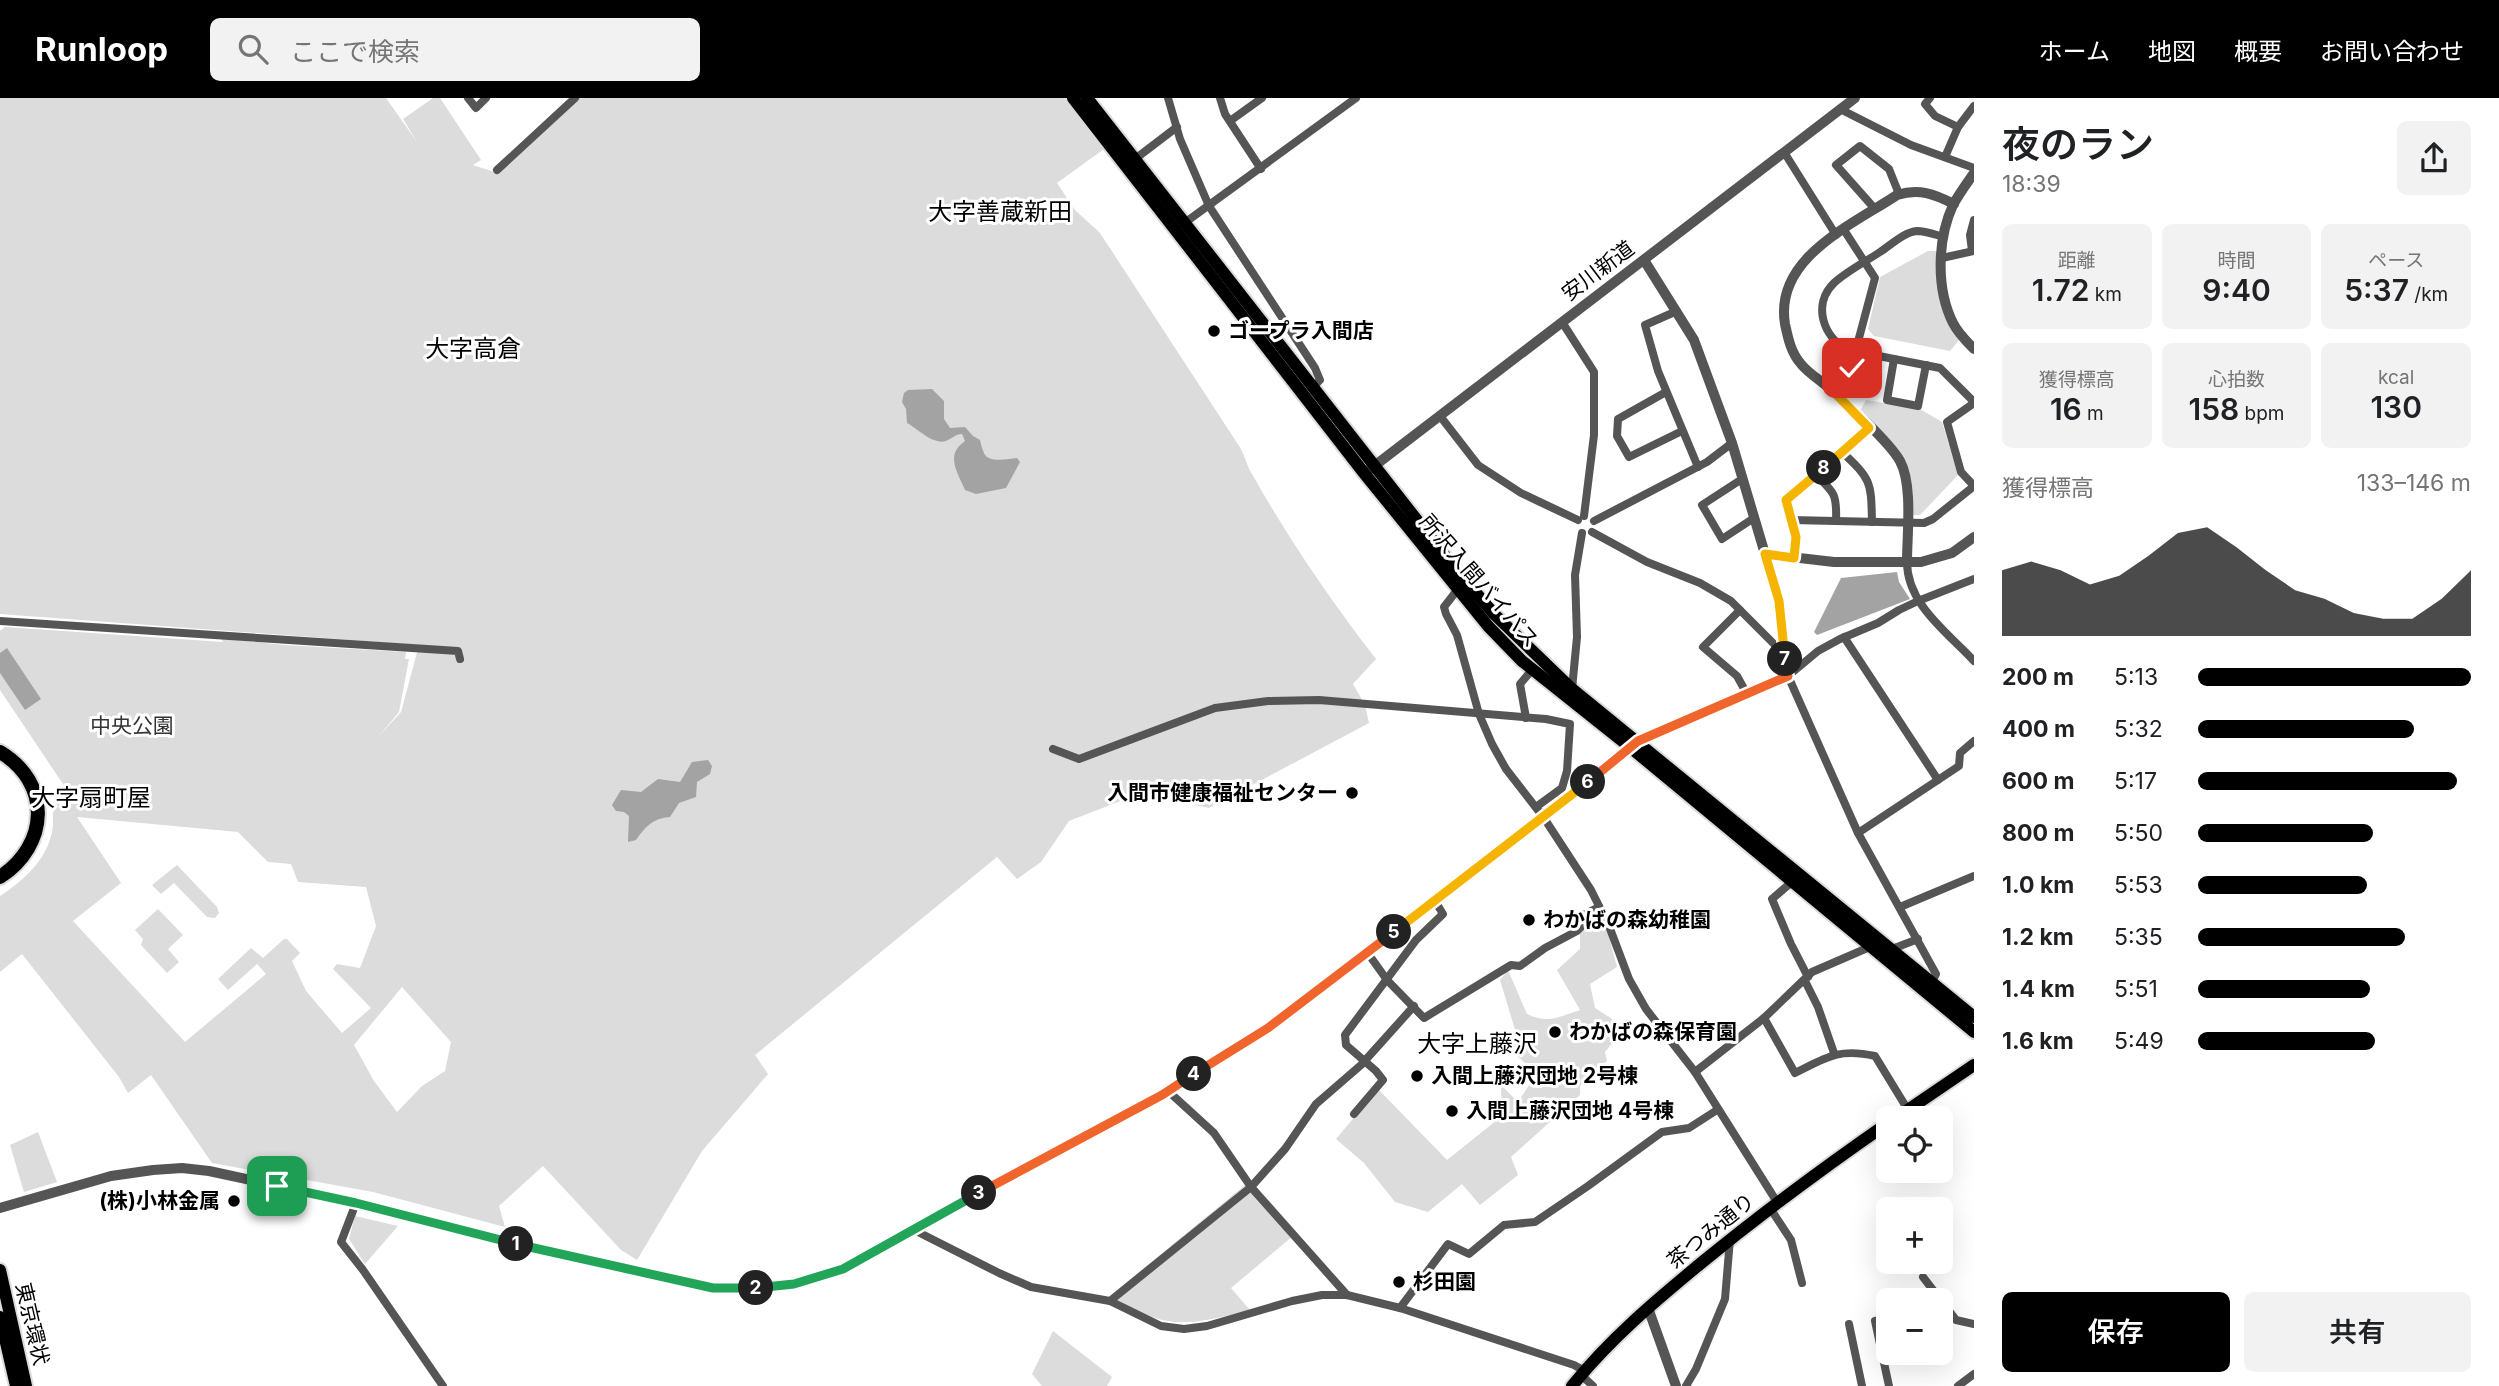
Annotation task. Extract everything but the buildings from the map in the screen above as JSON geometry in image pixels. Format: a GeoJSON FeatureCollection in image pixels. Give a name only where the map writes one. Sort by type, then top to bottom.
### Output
{"type":"FeatureCollection","features":[{"type":"Feature","properties":{"kind":"highway"},"geometry":{"type":"LineString","coordinates":[[0,752],[12,760],[28,779],[35,794],[38,812],[36,832],[27,852],[0,877]]}},
{"type":"Feature","properties":{"kind":"highway"},"geometry":{"type":"LineString","coordinates":[[0,761],[15,773],[23,785],[30,813],[28,831],[20,848],[0,868]]}},
{"type":"Feature","properties":{"kind":"main road","name":"所沢入間バイパス"},"geometry":{"type":"LineString","coordinates":[[1073,98],[1314,386],[1369,469],[1494,614],[1530,651],[1634,744],[1974,1032]]}},
{"type":"Feature","properties":{"kind":"main road","name":"所沢入間バイパス"},"geometry":{"type":"LineString","coordinates":[[1087,98],[1135,159],[1180,227],[1488,626],[1532,670],[1634,744],[1974,1017]]}},
{"type":"Feature","properties":{"kind":"main road"},"geometry":{"type":"LineString","coordinates":[[1914,1106],[1974,1065]]}},
{"type":"Feature","properties":{"kind":"main road","name":"茶つみ通り"},"geometry":{"type":"LineString","coordinates":[[1579,1377],[1615,1336],[1730,1239],[1876,1132]]}},
{"type":"Feature","properties":{"kind":"main road","name":"東京環状"},"geometry":{"type":"LineString","coordinates":[[0,1270],[26,1386]]}},
{"type":"Feature","properties":{"kind":"main road","name":"東京環状"},"geometry":{"type":"LineString","coordinates":[[0,1317],[16,1386]]}},
{"type":"Feature","properties":{"kind":"street"},"geometry":{"type":"LineString","coordinates":[[468,98],[475,108],[486,98]]}},
{"type":"Feature","properties":{"kind":"street"},"geometry":{"type":"LineString","coordinates":[[497,170],[575,98]]}},
{"type":"Feature","properties":{"kind":"street"},"geometry":{"type":"LineString","coordinates":[[1168,98],[1209,205],[1315,368],[1320,380],[1314,386]]}},
{"type":"Feature","properties":{"kind":"street"},"geometry":{"type":"LineString","coordinates":[[1220,98],[1230,121],[1261,169]]}},
{"type":"Feature","properties":{"kind":"street"},"geometry":{"type":"LineString","coordinates":[[1230,121],[1262,98]]}},
{"type":"Feature","properties":{"kind":"street"},"geometry":{"type":"LineString","coordinates":[[1180,227],[1356,98]]}},
{"type":"Feature","properties":{"kind":"street","name":"安川新道"},"geometry":{"type":"LineString","coordinates":[[1369,469],[1855,98]]}},
{"type":"Feature","properties":{"kind":"street"},"geometry":{"type":"LineString","coordinates":[[1930,98],[1925,104],[1936,116],[1958,127]]}},
{"type":"Feature","properties":{"kind":"street"},"geometry":{"type":"LineString","coordinates":[[1945,158],[1958,127],[1974,104],[1970,98]]}},
{"type":"Feature","properties":{"kind":"street"},"geometry":{"type":"LineString","coordinates":[[1840,109],[1911,145],[1974,170],[1954,204],[1944,237],[1942,258],[1942,286],[1948,311],[1960,333],[1974,349]]}},
{"type":"Feature","properties":{"kind":"street"},"geometry":{"type":"LineString","coordinates":[[1135,159],[1177,127]]}},
{"type":"Feature","properties":{"kind":"street"},"geometry":{"type":"LineString","coordinates":[[1875,209],[1836,165],[1860,146],[1889,169],[1899,194]]}},
{"type":"Feature","properties":{"kind":"street"},"geometry":{"type":"LineString","coordinates":[[1784,152],[1875,278],[1852,368],[1832,390]]}},
{"type":"Feature","properties":{"kind":"street"},"geometry":{"type":"LineString","coordinates":[[1954,204],[1926,192],[1899,194],[1815,249],[1796,273],[1787,296],[1785,319],[1789,342],[1801,365],[1832,390],[1892,450],[1905,472],[1908,485],[1909,581],[1918,601],[1974,661]]}},
{"type":"Feature","properties":{"kind":"street"},"geometry":{"type":"LineString","coordinates":[[1942,258],[1973,251],[1970,236],[1974,220]]}},
{"type":"Feature","properties":{"kind":"street"},"geometry":{"type":"LineString","coordinates":[[1791,520],[1924,523],[1933,519],[1974,486],[1961,472],[1947,422],[1974,402],[1940,368],[1856,352],[1837,345],[1824,324],[1822,310],[1829,290],[1835,283],[1908,234],[1916,231],[1944,237]]}},
{"type":"Feature","properties":{"kind":"street"},"geometry":{"type":"LineString","coordinates":[[1644,260],[1694,340],[1732,443],[1780,609],[1788,676],[1858,833],[1937,974],[1931,983]]}},
{"type":"Feature","properties":{"kind":"street"},"geometry":{"type":"LineString","coordinates":[[1677,311],[1645,325],[1666,392],[1698,467]]}},
{"type":"Feature","properties":{"kind":"street"},"geometry":{"type":"LineString","coordinates":[[1562,322],[1594,372],[1594,435],[1577,529],[1581,533]]}},
{"type":"Feature","properties":{"kind":"street"},"geometry":{"type":"LineString","coordinates":[[1894,359],[1886,400],[1917,405],[1926,365]]}},
{"type":"Feature","properties":{"kind":"street"},"geometry":{"type":"LineString","coordinates":[[1666,392],[1618,419],[1617,436],[1629,457],[1682,431]]}},
{"type":"Feature","properties":{"kind":"street"},"geometry":{"type":"LineString","coordinates":[[1440,416],[1478,465],[1521,493],[1581,518],[1590,517],[1595,526],[1592,531]]}},
{"type":"Feature","properties":{"kind":"street"},"geometry":{"type":"LineString","coordinates":[[1794,558],[1796,537],[1786,500],[1869,428]]}},
{"type":"Feature","properties":{"kind":"street"},"geometry":{"type":"LineString","coordinates":[[1594,521],[1698,467],[1732,443]]}},
{"type":"Feature","properties":{"kind":"street"},"geometry":{"type":"LineString","coordinates":[[1842,452],[1865,474],[1871,487],[1872,522]]}},
{"type":"Feature","properties":{"kind":"street"},"geometry":{"type":"LineString","coordinates":[[1816,475],[1834,492],[1837,501],[1836,521]]}},
{"type":"Feature","properties":{"kind":"street"},"geometry":{"type":"LineString","coordinates":[[1742,479],[1702,505],[1722,539],[1754,519]]}},
{"type":"Feature","properties":{"kind":"street"},"geometry":{"type":"LineString","coordinates":[[1581,533],[1592,531],[1647,562],[1700,583],[1731,601],[1775,645],[1785,663]]}},
{"type":"Feature","properties":{"kind":"street"},"geometry":{"type":"LineString","coordinates":[[1572,689],[1577,637],[1575,575],[1581,533]]}},
{"type":"Feature","properties":{"kind":"street"},"geometry":{"type":"LineString","coordinates":[[1765,554],[1834,562],[1907,562],[1943,557],[1974,537]]}},
{"type":"Feature","properties":{"kind":"street"},"geometry":{"type":"LineString","coordinates":[[0,1208],[111,1176],[182,1168],[209,1171],[356,1203],[713,1288],[782,1286],[832,1273],[1168,1091],[1268,1028],[1544,818],[1634,744],[1788,676],[1818,651],[1843,637],[1878,623],[1918,601],[1974,579]]}},
{"type":"Feature","properties":{"kind":"street"},"geometry":{"type":"LineString","coordinates":[[1458,589],[1444,607],[1457,635],[1479,714],[1492,744],[1506,769],[1544,818],[1600,907],[1646,1009],[1695,1072],[1774,1205],[1791,1240],[1802,1283]]}},
{"type":"Feature","properties":{"kind":"street"},"geometry":{"type":"LineString","coordinates":[[1740,610],[1703,648],[1737,676],[1747,694]]}},
{"type":"Feature","properties":{"kind":"street"},"geometry":{"type":"LineString","coordinates":[[0,621],[458,651],[460,659]]}},
{"type":"Feature","properties":{"kind":"street"},"geometry":{"type":"LineString","coordinates":[[1843,637],[1938,780]]}},
{"type":"Feature","properties":{"kind":"street"},"geometry":{"type":"LineString","coordinates":[[1526,718],[1521,684],[1532,670]]}},
{"type":"Feature","properties":{"kind":"street"},"geometry":{"type":"LineString","coordinates":[[1053,749],[1079,760],[1215,708],[1268,701],[1319,700],[1570,724],[1569,752],[1562,788],[1536,807]]}},
{"type":"Feature","properties":{"kind":"street"},"geometry":{"type":"LineString","coordinates":[[1858,833],[1959,766],[1960,753],[1974,741]]}},
{"type":"Feature","properties":{"kind":"street"},"geometry":{"type":"LineString","coordinates":[[1900,906],[1974,876]]}},
{"type":"Feature","properties":{"kind":"street"},"geometry":{"type":"LineString","coordinates":[[1793,881],[1772,898],[1818,1007],[1834,1053]]}},
{"type":"Feature","properties":{"kind":"street"},"geometry":{"type":"LineString","coordinates":[[1354,1114],[1383,1080],[1346,1045],[1345,1035],[1416,940],[1443,914],[1435,901]]}},
{"type":"Feature","properties":{"kind":"street"},"geometry":{"type":"LineString","coordinates":[[1367,952],[1387,980],[1424,1018],[1511,965],[1520,966],[1545,948],[1577,931],[1581,928],[1577,918],[1600,907]]}},
{"type":"Feature","properties":{"kind":"street"},"geometry":{"type":"LineString","coordinates":[[1892,949],[1918,939]]}},
{"type":"Feature","properties":{"kind":"street"},"geometry":{"type":"LineString","coordinates":[[1695,1072],[1764,1018],[1812,972],[1872,946]]}},
{"type":"Feature","properties":{"kind":"street"},"geometry":{"type":"LineString","coordinates":[[1110,1301],[1251,1187],[1285,1149],[1315,1104],[1364,1062],[1414,1006]]}},
{"type":"Feature","properties":{"kind":"street"},"geometry":{"type":"LineString","coordinates":[[1764,1018],[1796,1073],[1834,1053],[1875,1056],[1906,1106]]}},
{"type":"Feature","properties":{"kind":"street"},"geometry":{"type":"LineString","coordinates":[[1168,1091],[1214,1133],[1251,1187],[1347,1295]]}},
{"type":"Feature","properties":{"kind":"street"},"geometry":{"type":"LineString","coordinates":[[1400,1308],[1448,1244],[1469,1254],[1504,1225],[1535,1222],[1661,1132],[1689,1128],[1717,1110]]}},
{"type":"Feature","properties":{"kind":"street"},"geometry":{"type":"LineString","coordinates":[[356,1203],[341,1242],[443,1386]]}},
{"type":"Feature","properties":{"kind":"street"},"geometry":{"type":"LineString","coordinates":[[912,1229],[1031,1287],[1110,1301],[1161,1326],[1184,1329],[1236,1318],[1292,1301],[1322,1295],[1347,1295],[1400,1308],[1579,1377],[1593,1386]]}},
{"type":"Feature","properties":{"kind":"street"},"geometry":{"type":"LineString","coordinates":[[1686,1386],[1725,1299],[1730,1239]]}},
{"type":"Feature","properties":{"kind":"street"},"geometry":{"type":"LineString","coordinates":[[1923,1277],[1956,1320],[1974,1324]]}},
{"type":"Feature","properties":{"kind":"street"},"geometry":{"type":"LineString","coordinates":[[1648,1308],[1676,1386]]}},
{"type":"Feature","properties":{"kind":"street"},"geometry":{"type":"LineString","coordinates":[[1849,1324],[1862,1386]]}},
{"type":"Feature","properties":{"kind":"street"},"geometry":{"type":"LineString","coordinates":[[1884,1365],[1889,1386]]}},
{"type":"Feature","properties":{"kind":"street"},"geometry":{"type":"LineString","coordinates":[[1958,1386],[1974,1374]]}},
{"type":"Feature","properties":{"kind":"green space","name":"中央公園"},"geometry":{"type":"Polygon","coordinates":[[[0,98],[386,98],[417,142],[403,119],[433,98],[440,98],[481,160],[473,165],[497,173],[577,98],[1064,98],[1104,149],[1057,183],[1075,210],[1100,233],[1241,449],[1250,471],[1295,545],[1376,659],[1353,684],[1365,705],[1369,723],[1209,808],[1141,793],[1069,821],[1041,862],[1017,879],[997,857],[755,1055],[768,1074],[702,1151],[637,1260],[621,1250],[543,1166],[499,1206],[505,1227],[373,1192],[212,1163],[151,1075],[128,1093],[119,1077],[22,954],[0,972],[0,896],[25,877],[39,861],[52,832],[55,804],[61,795],[71,796],[0,690],[0,631],[5,627],[223,642],[221,638],[284,645],[406,652],[405,659],[409,659],[399,712],[378,737],[401,712],[419,645],[0,614],[0,98]],[[77,817],[121,883],[73,921],[185,1042],[266,974],[257,964],[228,990],[218,979],[251,948],[263,958],[284,939],[300,953],[292,961],[306,991],[342,1033],[371,1008],[333,969],[337,964],[360,968],[376,926],[366,887],[298,882],[291,864],[268,862],[238,832],[77,817]],[[402,987],[354,1045],[374,1081],[397,1112],[422,1086],[445,1071],[451,1042],[402,987]]]}},
{"type":"Feature","properties":{"kind":"green space"},"geometry":{"type":"Polygon","coordinates":[[[1928,251],[1938,251],[1939,265],[1960,339],[1950,351],[1874,336],[1868,329],[1880,277],[1928,251]]]}},
{"type":"Feature","properties":{"kind":"green space"},"geometry":{"type":"Polygon","coordinates":[[[1866,400],[1920,409],[1942,422],[1958,475],[1920,515],[1911,515],[1909,476],[1859,413],[1866,400]]]}},
{"type":"Feature","properties":{"kind":"green space"},"geometry":{"type":"Polygon","coordinates":[[[177,865],[217,907],[219,913],[215,918],[207,917],[174,883],[161,894],[152,885],[177,865]]]}},
{"type":"Feature","properties":{"kind":"green space"},"geometry":{"type":"Polygon","coordinates":[[[1594,907],[1608,933],[1617,967],[1590,984],[1595,1008],[1612,1019],[1616,1038],[1605,1052],[1607,1061],[1580,1086],[1580,1095],[1511,1157],[1518,1175],[1480,1205],[1462,1184],[1428,1212],[1395,1202],[1364,1163],[1336,1139],[1378,1089],[1447,1160],[1502,1116],[1501,1085],[1518,1102],[1537,1073],[1505,1046],[1516,1033],[1500,980],[1508,970],[1527,1014],[1534,1017],[1553,1018],[1580,1010],[1557,970],[1580,949],[1580,932],[1594,907]]]}},
{"type":"Feature","properties":{"kind":"green space"},"geometry":{"type":"Polygon","coordinates":[[[158,909],[183,935],[168,949],[179,962],[167,973],[141,945],[143,939],[135,930],[158,909]]]}},
{"type":"Feature","properties":{"kind":"green space"},"geometry":{"type":"Polygon","coordinates":[[[38,1132],[57,1182],[24,1192],[10,1145],[38,1132]]]}},
{"type":"Feature","properties":{"kind":"green space"},"geometry":{"type":"Polygon","coordinates":[[[1251,1180],[1293,1236],[1231,1288],[1250,1310],[1193,1322],[1178,1322],[1147,1315],[1110,1296],[1251,1180]]]}},
{"type":"Feature","properties":{"kind":"green space"},"geometry":{"type":"Polygon","coordinates":[[[355,1216],[398,1226],[365,1264],[349,1239],[355,1216]]]}},
{"type":"Feature","properties":{"kind":"green space"},"geometry":{"type":"Polygon","coordinates":[[[1053,1331],[1112,1377],[1107,1386],[1042,1386],[1032,1374],[1053,1331]]]}},
{"type":"Feature","properties":{"kind":"shaded area"},"geometry":{"type":"Polygon","coordinates":[[[932,389],[944,401],[944,419],[950,428],[965,427],[980,440],[984,454],[990,459],[1017,458],[1020,462],[1006,488],[976,494],[965,490],[954,464],[955,452],[965,441],[962,434],[946,441],[936,441],[907,423],[906,409],[902,402],[904,393],[908,390],[932,389]]]}},
{"type":"Feature","properties":{"kind":"shaded area"},"geometry":{"type":"Polygon","coordinates":[[[1897,572],[1899,582],[1910,599],[1817,635],[1814,632],[1841,578],[1897,572]]]}},
{"type":"Feature","properties":{"kind":"shaded area"},"geometry":{"type":"Polygon","coordinates":[[[7,648],[41,699],[25,710],[0,673],[0,653],[7,648]]]}},
{"type":"Feature","properties":{"kind":"shaded area"},"geometry":{"type":"Polygon","coordinates":[[[708,760],[712,766],[710,774],[697,782],[696,797],[679,803],[670,817],[654,821],[636,840],[628,842],[629,816],[616,811],[612,805],[621,790],[641,792],[658,779],[680,782],[692,762],[708,760]]]}},
{"type":"Feature","properties":{"kind":"place","name":"ゴープラ入間店"},"geometry":{"type":"Point","coordinates":[1214,331]}},
{"type":"Feature","properties":{"kind":"place","name":"入間市健康福祉センター"},"geometry":{"type":"Point","coordinates":[1352,793]}},
{"type":"Feature","properties":{"kind":"place","name":"わかばの森幼稚園"},"geometry":{"type":"Point","coordinates":[1529,920]}},
{"type":"Feature","properties":{"kind":"place","name":"わかばの森保育園"},"geometry":{"type":"Point","coordinates":[1555,1032]}},
{"type":"Feature","properties":{"kind":"place","name":"入間上藤沢団地 2号棟"},"geometry":{"type":"Point","coordinates":[1417,1076]}},
{"type":"Feature","properties":{"kind":"place","name":"入間上藤沢団地 4号棟"},"geometry":{"type":"Point","coordinates":[1452,1111]}},
{"type":"Feature","properties":{"kind":"place","name":"(株)小林金属"},"geometry":{"type":"Point","coordinates":[234,1201]}},
{"type":"Feature","properties":{"kind":"place","name":"杉田園"},"geometry":{"type":"Point","coordinates":[1399,1282]}},
{"type":"Feature","properties":{"kind":"district","name":"大字善蔵新田"},"geometry":{"type":"Point","coordinates":[1000,212]}},
{"type":"Feature","properties":{"kind":"district","name":"大字高倉"},"geometry":{"type":"Point","coordinates":[473,349]}},
{"type":"Feature","properties":{"kind":"district","name":"大字扇町屋"},"geometry":{"type":"Point","coordinates":[91,798]}},
{"type":"Feature","properties":{"kind":"district","name":"大字上藤沢"},"geometry":{"type":"Point","coordinates":[1477,1044]}},
{"type":"Feature","properties":{"kind":"route"},"geometry":{"type":"LineString","coordinates":[[277,1186],[713,1288],[769,1288],[794,1284],[843,1269],[1168,1091],[1268,1028],[1544,818],[1638,741],[1788,676],[1779,601],[1765,554],[1794,558],[1796,537],[1786,500],[1869,428],[1832,390],[1852,368]]}}]}
